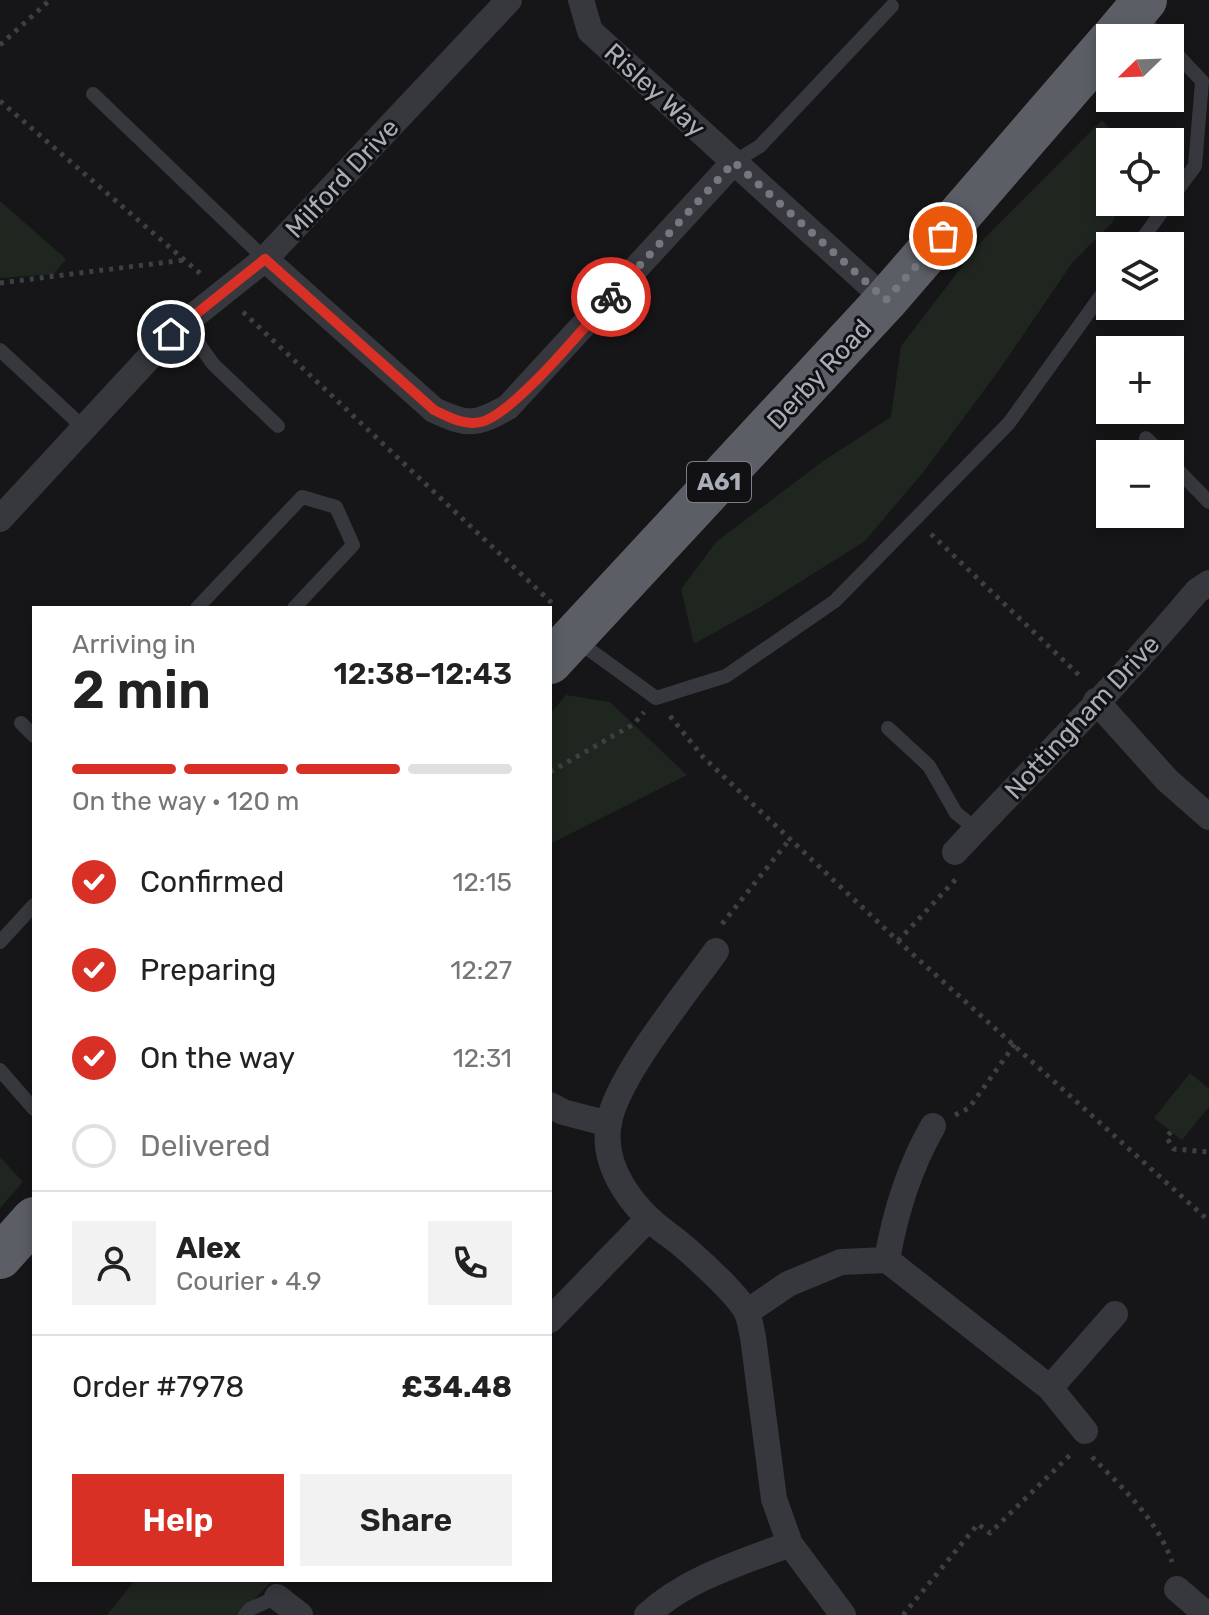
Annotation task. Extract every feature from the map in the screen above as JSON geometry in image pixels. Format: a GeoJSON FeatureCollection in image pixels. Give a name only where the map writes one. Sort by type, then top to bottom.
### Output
{"type":"FeatureCollection","features":[{"type":"Feature","properties":{"kind":"highway","name":"Derby Road"},"geometry":{"type":"LineString","coordinates":[[567,643],[886,300],[1096,67]]}},
{"type":"Feature","properties":{"kind":"highway"},"geometry":{"type":"LineString","coordinates":[[0,1257],[32,1221]]}},
{"type":"Feature","properties":{"kind":"street","name":"Milford Drive"},"geometry":{"type":"LineString","coordinates":[[0,519],[184,323],[265,259],[509,0]]}},
{"type":"Feature","properties":{"kind":"street","name":"Risley Way"},"geometry":{"type":"LineString","coordinates":[[581,0],[590,31],[886,300]]}},
{"type":"Feature","properties":{"kind":"street"},"geometry":{"type":"LineString","coordinates":[[265,259],[434,410],[460,422],[482,422],[508,407],[734,162]]}},
{"type":"Feature","properties":{"kind":"street","name":"Nottingham Drive"},"geometry":{"type":"LineString","coordinates":[[955,852],[1134,666],[1197,591],[1209,583]]}},
{"type":"Feature","properties":{"kind":"street"},"geometry":{"type":"LineString","coordinates":[[1099,699],[1167,780],[1209,817]]}},
{"type":"Feature","properties":{"kind":"street"},"geometry":{"type":"LineString","coordinates":[[716,951],[627,1082],[609,1124],[612,1157],[622,1188],[647,1220],[690,1250],[747,1312],[774,1499],[790,1544],[843,1615]]}},
{"type":"Feature","properties":{"kind":"street"},"geometry":{"type":"LineString","coordinates":[[552,1106],[609,1124]]}},
{"type":"Feature","properties":{"kind":"street"},"geometry":{"type":"LineString","coordinates":[[887,1260],[915,1157],[933,1126]]}},
{"type":"Feature","properties":{"kind":"street"},"geometry":{"type":"LineString","coordinates":[[552,1318],[647,1220]]}},
{"type":"Feature","properties":{"kind":"street"},"geometry":{"type":"LineString","coordinates":[[747,1312],[788,1284],[841,1262],[887,1260],[1050,1388],[1082,1438]]}},
{"type":"Feature","properties":{"kind":"street"},"geometry":{"type":"LineString","coordinates":[[1050,1388],[1115,1314]]}},
{"type":"Feature","properties":{"kind":"street"},"geometry":{"type":"LineString","coordinates":[[647,1615],[663,1599],[696,1580],[790,1544]]}},
{"type":"Feature","properties":{"kind":"street"},"geometry":{"type":"LineString","coordinates":[[1177,1589],[1207,1615]]}},
{"type":"Feature","properties":{"kind":"street"},"geometry":{"type":"LineString","coordinates":[[277,1597],[300,1615]]}},
{"type":"Feature","properties":{"kind":"lane"},"geometry":{"type":"LineString","coordinates":[[734,162],[760,146],[892,6]]}},
{"type":"Feature","properties":{"kind":"lane"},"geometry":{"type":"LineString","coordinates":[[1184,62],[1202,81],[1195,166],[1184,181]]}},
{"type":"Feature","properties":{"kind":"lane"},"geometry":{"type":"LineString","coordinates":[[93,94],[265,259]]}},
{"type":"Feature","properties":{"kind":"lane"},"geometry":{"type":"LineString","coordinates":[[567,643],[656,698],[726,676],[835,601],[1009,423],[1096,302]]}},
{"type":"Feature","properties":{"kind":"lane"},"geometry":{"type":"LineString","coordinates":[[184,323],[213,364],[278,426]]}},
{"type":"Feature","properties":{"kind":"lane"},"geometry":{"type":"LineString","coordinates":[[0,350],[84,428]]}},
{"type":"Feature","properties":{"kind":"lane"},"geometry":{"type":"LineString","coordinates":[[1184,476],[1209,502]]}},
{"type":"Feature","properties":{"kind":"lane"},"geometry":{"type":"LineString","coordinates":[[199,606],[302,497],[336,507],[353,545],[296,606]]}},
{"type":"Feature","properties":{"kind":"lane"},"geometry":{"type":"LineString","coordinates":[[21,723],[32,734]]}},
{"type":"Feature","properties":{"kind":"lane"},"geometry":{"type":"LineString","coordinates":[[888,728],[929,766],[956,813],[976,829]]}},
{"type":"Feature","properties":{"kind":"lane"},"geometry":{"type":"LineString","coordinates":[[0,942],[32,907]]}},
{"type":"Feature","properties":{"kind":"lane"},"geometry":{"type":"LineString","coordinates":[[0,1070],[32,1107]]}},
{"type":"Feature","properties":{"kind":"lane"},"geometry":{"type":"LineString","coordinates":[[245,1615],[250,1609],[277,1597]]}},
{"type":"Feature","properties":{"kind":"path"},"geometry":{"type":"LineString","coordinates":[[0,45],[50,0]]}},
{"type":"Feature","properties":{"kind":"path"},"geometry":{"type":"LineString","coordinates":[[0,101],[222,292],[531,606]]}},
{"type":"Feature","properties":{"kind":"path"},"geometry":{"type":"LineString","coordinates":[[0,283],[185,260]]}},
{"type":"Feature","properties":{"kind":"path"},"geometry":{"type":"LineString","coordinates":[[916,519],[1099,699]]}},
{"type":"Feature","properties":{"kind":"path"},"geometry":{"type":"LineString","coordinates":[[552,628],[567,643]]}},
{"type":"Feature","properties":{"kind":"path"},"geometry":{"type":"LineString","coordinates":[[552,771],[634,724],[656,698],[703,757],[898,941],[1209,1221]]}},
{"type":"Feature","properties":{"kind":"path"},"geometry":{"type":"LineString","coordinates":[[716,951],[717,930],[790,839]]}},
{"type":"Feature","properties":{"kind":"path"},"geometry":{"type":"LineString","coordinates":[[898,941],[957,882],[955,852]]}},
{"type":"Feature","properties":{"kind":"path"},"geometry":{"type":"LineString","coordinates":[[969,1108],[1015,1044]]}},
{"type":"Feature","properties":{"kind":"path"},"geometry":{"type":"LineString","coordinates":[[1171,1132],[1166,1137],[1174,1149],[1209,1152]]}},
{"type":"Feature","properties":{"kind":"path"},"geometry":{"type":"LineString","coordinates":[[903,1615],[978,1524],[990,1533],[1082,1438],[1164,1538],[1177,1589]]}},
{"type":"Feature","properties":{"kind":"shaded area"},"geometry":{"type":"Polygon","coordinates":[[[1102,120],[1109,128],[1096,128],[1096,216],[1115,216],[1113,222],[1103,232],[1096,232],[1096,239],[1072,263],[1002,366],[925,470],[865,541],[762,606],[694,644],[681,589],[716,542],[823,461],[891,417],[901,346],[980,243],[1102,120]]]}},
{"type":"Feature","properties":{"kind":"shaded area"},"geometry":{"type":"Polygon","coordinates":[[[0,201],[66,259],[54,274],[0,278],[0,201]]]}},
{"type":"Feature","properties":{"kind":"shaded area"},"geometry":{"type":"Polygon","coordinates":[[[566,695],[610,702],[687,775],[552,843],[552,712],[566,695]]]}},
{"type":"Feature","properties":{"kind":"shaded area"},"geometry":{"type":"Polygon","coordinates":[[[1190,1073],[1209,1089],[1209,1107],[1182,1140],[1154,1118],[1190,1073]]]}},
{"type":"Feature","properties":{"kind":"shaded area"},"geometry":{"type":"Polygon","coordinates":[[[0,1157],[23,1182],[0,1208],[0,1157]]]}},
{"type":"Feature","properties":{"kind":"shaded area"},"geometry":{"type":"Polygon","coordinates":[[[133,1582],[271,1582],[239,1615],[107,1615],[133,1582]]]}},
{"type":"Feature","properties":{"kind":"way so far"},"geometry":{"type":"LineString","coordinates":[[611,297],[734,162],[886,300],[943,236]]}},
{"type":"Feature","properties":{"kind":"route"},"geometry":{"type":"LineString","coordinates":[[171,334],[265,259],[402,385],[434,410],[460,422],[482,422],[508,407],[611,297]]}}]}
